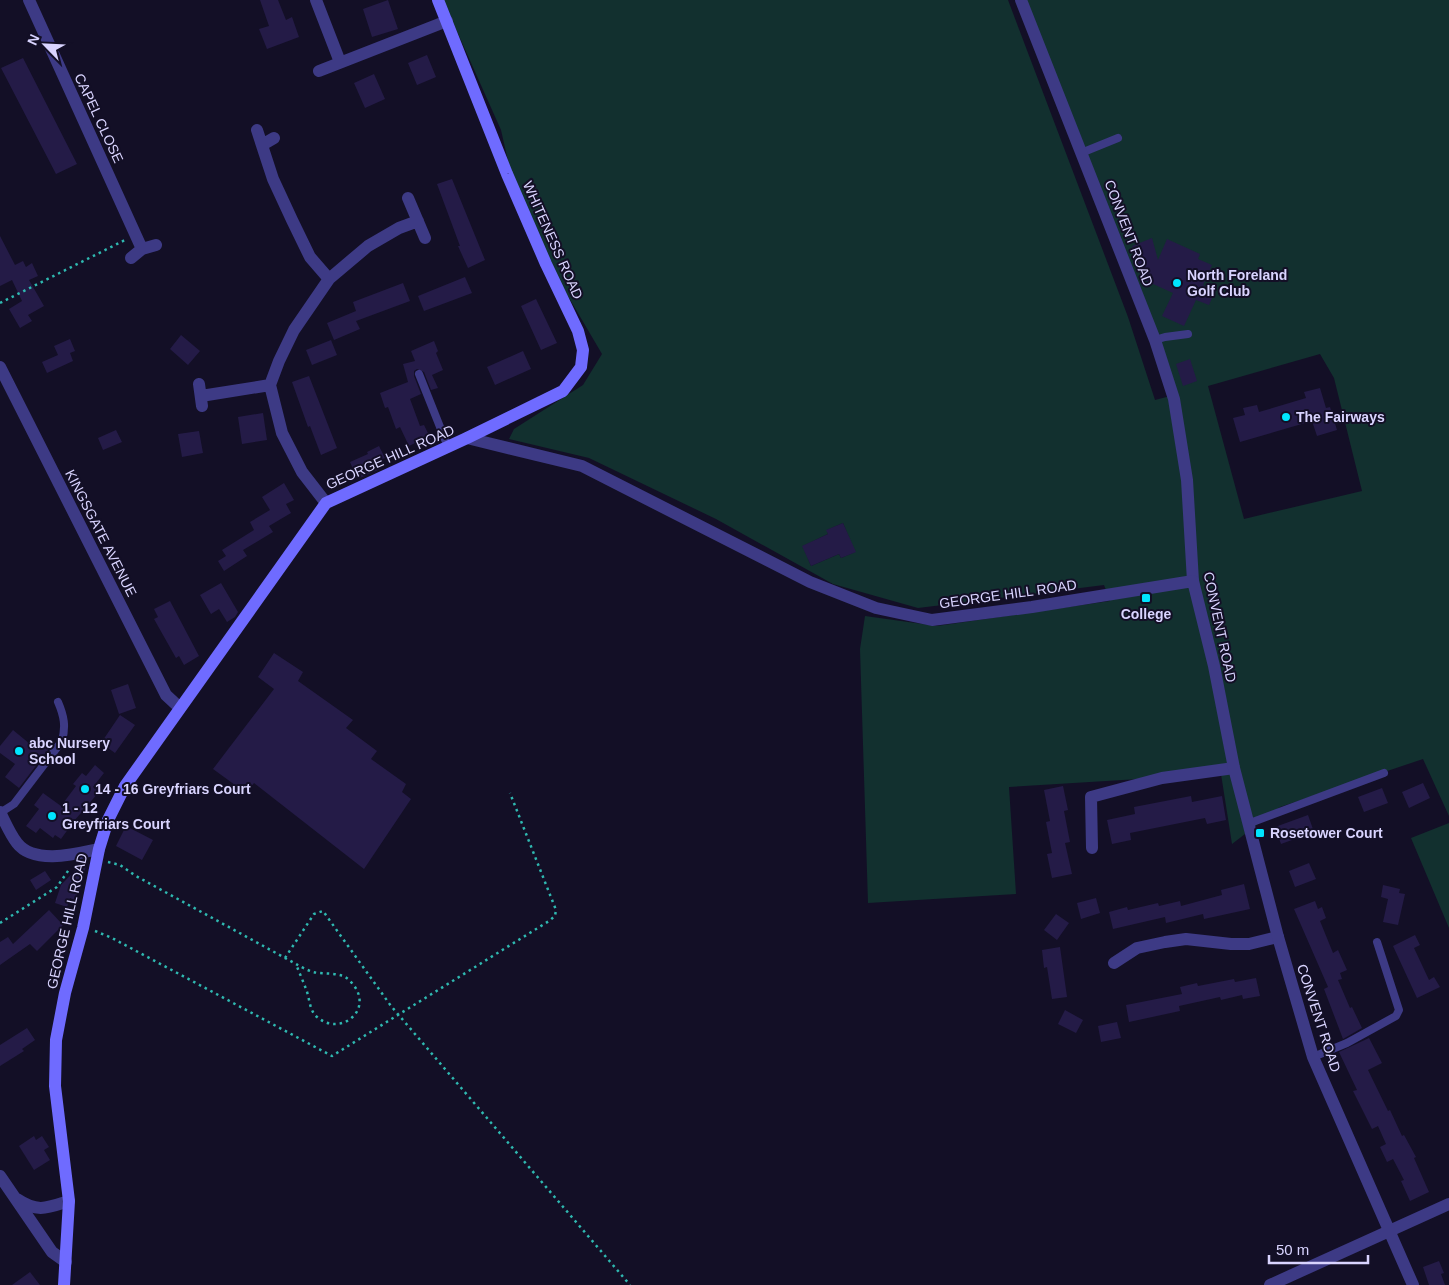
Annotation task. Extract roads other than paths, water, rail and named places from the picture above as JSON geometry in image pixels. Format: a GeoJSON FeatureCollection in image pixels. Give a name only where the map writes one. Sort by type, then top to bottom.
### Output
{"type":"FeatureCollection","features":[{"type":"Feature","properties":{"kind":"main road","name":"WHITENESS ROAD"},"geometry":{"type":"LineString","coordinates":[[438,0],[507,174],[546,264],[578,331],[584,350],[579,371],[563,391],[467,438]]}},
{"type":"Feature","properties":{"kind":"main road","name":"GEORGE HILL ROAD"},"geometry":{"type":"LineString","coordinates":[[64,1285],[69,1201],[55,1086],[56,1040],[65,993],[83,928],[99,849],[108,820],[124,786],[326,503],[467,438]]}},
{"type":"Feature","properties":{"kind":"street","name":"CAPEL CLOSE"},"geometry":{"type":"LineString","coordinates":[[29,0],[142,249]]}},
{"type":"Feature","properties":{"kind":"street"},"geometry":{"type":"LineString","coordinates":[[316,0],[340,62]]}},
{"type":"Feature","properties":{"kind":"street","name":"CONVENT ROAD"},"geometry":{"type":"LineString","coordinates":[[1021,0],[1155,340],[1174,399],[1186,471],[1193,581],[1214,666],[1234,768],[1250,823],[1278,937],[1313,1057],[1414,1285]]}},
{"type":"Feature","properties":{"kind":"street"},"geometry":{"type":"LineString","coordinates":[[319,71],[447,21]]}},
{"type":"Feature","properties":{"kind":"street"},"geometry":{"type":"LineString","coordinates":[[257,130],[273,179],[310,257],[329,278]]}},
{"type":"Feature","properties":{"kind":"street"},"geometry":{"type":"LineString","coordinates":[[262,145],[274,138]]}},
{"type":"Feature","properties":{"kind":"street"},"geometry":{"type":"LineString","coordinates":[[408,198],[425,238]]}},
{"type":"Feature","properties":{"kind":"street"},"geometry":{"type":"LineString","coordinates":[[326,503],[302,472],[282,433],[270,385],[278,361],[294,330],[329,278],[368,246],[399,228],[418,221]]}},
{"type":"Feature","properties":{"kind":"street"},"geometry":{"type":"LineString","coordinates":[[130,258],[142,249],[156,245]]}},
{"type":"Feature","properties":{"kind":"street","name":"KINGSGATE AVENUE"},"geometry":{"type":"LineString","coordinates":[[0,367],[166,695],[180,708]]}},
{"type":"Feature","properties":{"kind":"street"},"geometry":{"type":"LineString","coordinates":[[201,395],[270,385]]}},
{"type":"Feature","properties":{"kind":"street","name":"GEORGE HILL ROAD"},"geometry":{"type":"LineString","coordinates":[[467,438],[582,466],[810,582],[876,608],[932,620],[1032,607],[1193,581]]}},
{"type":"Feature","properties":{"kind":"street"},"geometry":{"type":"LineString","coordinates":[[1092,848],[1091,797],[1162,778],[1234,768]]}},
{"type":"Feature","properties":{"kind":"street"},"geometry":{"type":"LineString","coordinates":[[0,812],[18,844],[32,855],[79,854],[99,849]]}},
{"type":"Feature","properties":{"kind":"street"},"geometry":{"type":"LineString","coordinates":[[1114,963],[1137,948],[1165,942],[1186,939],[1249,944],[1278,937]]}},
{"type":"Feature","properties":{"kind":"street"},"geometry":{"type":"LineString","coordinates":[[0,1176],[52,1252],[66,1262]]}},
{"type":"Feature","properties":{"kind":"street"},"geometry":{"type":"LineString","coordinates":[[15,1197],[25,1204],[37,1208],[69,1201]]}},
{"type":"Feature","properties":{"kind":"street"},"geometry":{"type":"LineString","coordinates":[[1270,1285],[1391,1232],[1420,1216],[1449,1204]]}},
{"type":"Feature","properties":{"kind":"lane"},"geometry":{"type":"LineString","coordinates":[[1081,153],[1118,138]]}},
{"type":"Feature","properties":{"kind":"lane"},"geometry":{"type":"LineString","coordinates":[[1155,340],[1188,334]]}},
{"type":"Feature","properties":{"kind":"lane"},"geometry":{"type":"LineString","coordinates":[[419,374],[448,447]]}},
{"type":"Feature","properties":{"kind":"lane"},"geometry":{"type":"LineString","coordinates":[[0,812],[14,804],[62,741],[65,731],[65,720],[58,702]]}},
{"type":"Feature","properties":{"kind":"lane"},"geometry":{"type":"LineString","coordinates":[[1250,823],[1384,774]]}},
{"type":"Feature","properties":{"kind":"lane"},"geometry":{"type":"LineString","coordinates":[[1313,1057],[1347,1043],[1396,1016],[1399,1010],[1377,942]]}},
{"type":"Feature","properties":{"kind":"place","name":"North Foreland Golf Club"},"geometry":{"type":"Point","coordinates":[1177,283]}},
{"type":"Feature","properties":{"kind":"place","name":"The Fairways"},"geometry":{"type":"Point","coordinates":[1286,417]}},
{"type":"Feature","properties":{"kind":"place","name":"College"},"geometry":{"type":"Point","coordinates":[1146,598]}},
{"type":"Feature","properties":{"kind":"place","name":"abc Nursery School"},"geometry":{"type":"Point","coordinates":[19,751]}},
{"type":"Feature","properties":{"kind":"place","name":"14 - 16 Greyfriars Court"},"geometry":{"type":"Point","coordinates":[85,789]}},
{"type":"Feature","properties":{"kind":"place","name":"1 - 12 Greyfriars Court"},"geometry":{"type":"Point","coordinates":[52,816]}},
{"type":"Feature","properties":{"kind":"place","name":"Rosetower Court"},"geometry":{"type":"Point","coordinates":[1260,833]}}]}
